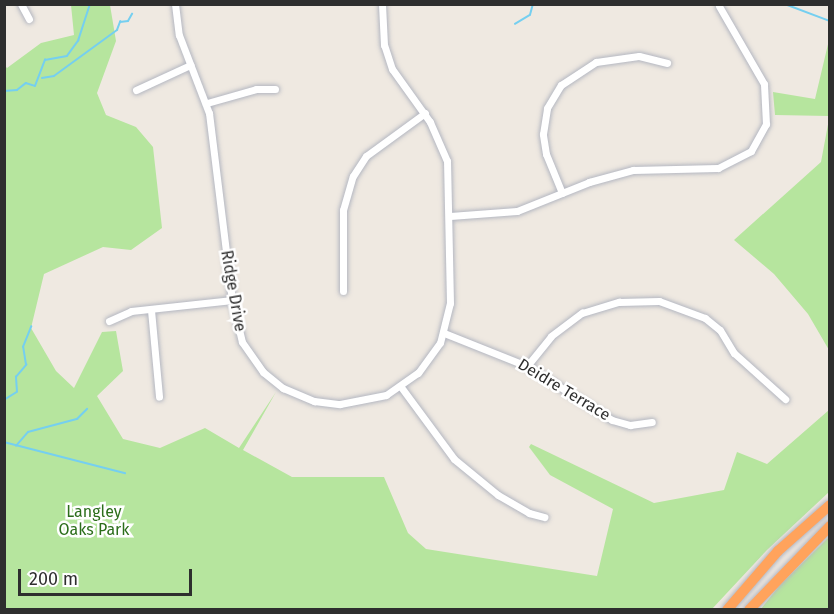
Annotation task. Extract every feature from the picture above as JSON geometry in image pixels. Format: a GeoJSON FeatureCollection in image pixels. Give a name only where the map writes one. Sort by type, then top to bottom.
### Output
{"type":"FeatureCollection","features":[{"type":"Feature","properties":{"kind":"highway"},"geometry":{"type":"LineString","coordinates":[[726,609],[778,551],[830,505]]}},
{"type":"Feature","properties":{"kind":"highway"},"geometry":{"type":"LineString","coordinates":[[749,609],[830,526]]}},
{"type":"Feature","properties":{"kind":"street"},"geometry":{"type":"LineString","coordinates":[[21,4],[29,19]]}},
{"type":"Feature","properties":{"kind":"street","name":"Ridge Drive"},"geometry":{"type":"LineString","coordinates":[[175,4],[178,35],[207,103],[232,300],[248,352],[269,377],[290,392],[314,401],[340,405],[375,399],[401,387],[426,364],[444,333],[450,303],[450,216],[447,161],[425,113],[397,79],[387,57],[382,4]]}},
{"type":"Feature","properties":{"kind":"street"},"geometry":{"type":"LineString","coordinates":[[450,216],[509,213],[633,170],[712,169],[742,158],[758,143],[767,113],[764,84],[719,6]]}},
{"type":"Feature","properties":{"kind":"street"},"geometry":{"type":"LineString","coordinates":[[562,193],[546,154],[543,134],[547,108],[561,85],[596,62],[639,56],[667,63]]}},
{"type":"Feature","properties":{"kind":"street"},"geometry":{"type":"LineString","coordinates":[[136,90],[190,65]]}},
{"type":"Feature","properties":{"kind":"street"},"geometry":{"type":"LineString","coordinates":[[207,103],[256,89],[275,89]]}},
{"type":"Feature","properties":{"kind":"street"},"geometry":{"type":"LineString","coordinates":[[343,291],[343,210],[352,176],[366,156],[425,113]]}},
{"type":"Feature","properties":{"kind":"street"},"geometry":{"type":"LineString","coordinates":[[109,321],[131,312],[232,300]]}},
{"type":"Feature","properties":{"kind":"street"},"geometry":{"type":"LineString","coordinates":[[527,366],[551,336],[582,313],[619,302],[659,301],[705,318],[720,330],[734,353],[784,399]]}},
{"type":"Feature","properties":{"kind":"street"},"geometry":{"type":"LineString","coordinates":[[151,310],[159,397]]}},
{"type":"Feature","properties":{"kind":"street","name":"Deidre Terrace"},"geometry":{"type":"LineString","coordinates":[[444,333],[527,366],[612,420],[630,424],[652,422]]}},
{"type":"Feature","properties":{"kind":"street"},"geometry":{"type":"LineString","coordinates":[[401,387],[453,459],[498,495],[529,513],[544,517]]}},
{"type":"Feature","properties":{"kind":"green space","name":"Langley Oaks Park"},"geometry":{"type":"Polygon","coordinates":[[[71,5],[110,5],[116,41],[97,93],[106,115],[136,127],[153,147],[162,228],[131,250],[103,247],[44,274],[31,328],[56,371],[74,388],[102,332],[116,331],[123,371],[97,396],[123,439],[160,448],[205,428],[239,448],[276,392],[243,450],[292,477],[384,477],[408,533],[426,549],[597,576],[613,509],[550,475],[529,447],[531,444],[654,503],[724,490],[737,452],[767,464],[829,410],[829,492],[767,550],[712,609],[5,609],[5,66],[7,68],[41,43],[74,35],[71,5]]]}},
{"type":"Feature","properties":{"kind":"green space"},"geometry":{"type":"Polygon","coordinates":[[[829,40],[829,116],[775,115],[773,92],[815,99],[829,40]]]}},
{"type":"Feature","properties":{"kind":"green space"},"geometry":{"type":"Polygon","coordinates":[[[829,119],[829,350],[808,314],[774,274],[734,240],[821,162],[829,119]]]}},
{"type":"Feature","properties":{"kind":"green space"},"geometry":{"type":"Polygon","coordinates":[[[829,537],[829,609],[760,610],[780,585],[829,537]]]}},
{"type":"Feature","properties":{"kind":"waterway"},"geometry":{"type":"LineString","coordinates":[[4,91],[17,90],[26,83],[35,86],[45,60],[67,56],[78,41],[90,4]]}},
{"type":"Feature","properties":{"kind":"waterway"},"geometry":{"type":"LineString","coordinates":[[515,24],[530,15],[533,4]]}},
{"type":"Feature","properties":{"kind":"waterway"},"geometry":{"type":"LineString","coordinates":[[785,4],[830,21]]}},
{"type":"Feature","properties":{"kind":"waterway"},"geometry":{"type":"LineString","coordinates":[[42,78],[54,76],[117,30],[120,22],[128,21],[132,14]]}},
{"type":"Feature","properties":{"kind":"waterway"},"geometry":{"type":"LineString","coordinates":[[4,400],[17,392],[16,377],[26,365],[23,347],[31,327]]}},
{"type":"Feature","properties":{"kind":"waterway"},"geometry":{"type":"LineString","coordinates":[[16,446],[28,432],[77,419],[87,409]]}},
{"type":"Feature","properties":{"kind":"waterway"},"geometry":{"type":"LineString","coordinates":[[4,442],[125,473]]}}]}
